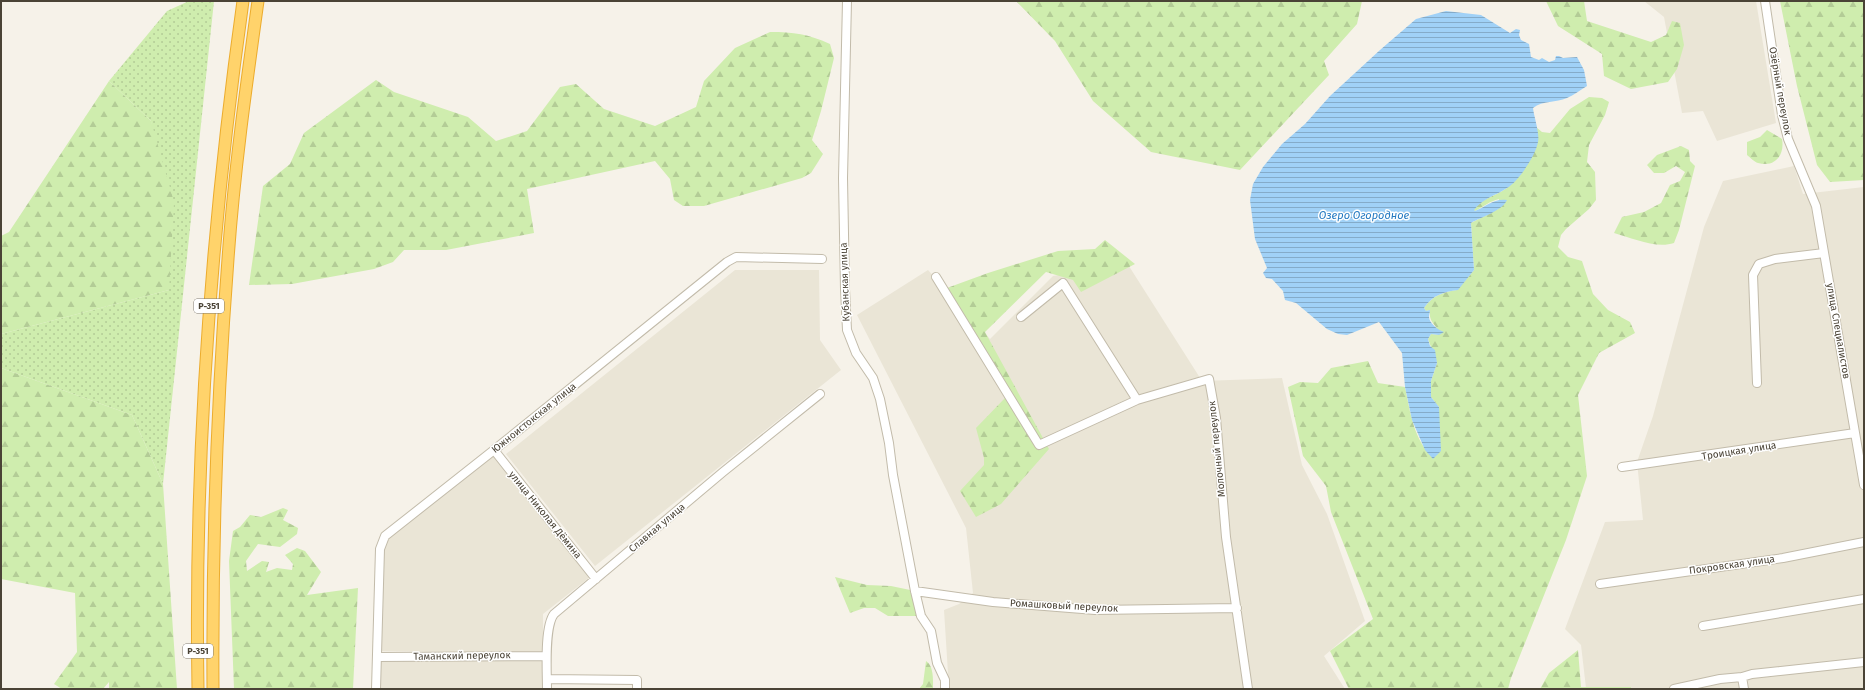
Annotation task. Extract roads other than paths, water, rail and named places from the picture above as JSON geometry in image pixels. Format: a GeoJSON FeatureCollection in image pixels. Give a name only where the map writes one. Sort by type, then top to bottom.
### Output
{"type":"FeatureCollection","features":[{"type":"Feature","properties":{"kind":"highway","name":"Р-351"},"geometry":{"type":"LineString","coordinates":[[198,689],[200,491],[207,335],[213,257],[230,93],[243,1]]}},
{"type":"Feature","properties":{"kind":"highway","name":"Р-351"},"geometry":{"type":"LineString","coordinates":[[213,689],[214,561],[224,305],[234,184],[258,1]]}},
{"type":"Feature","properties":{"kind":"street","name":"Кубанская улица"},"geometry":{"type":"LineString","coordinates":[[847,1],[843,178],[844,289],[847,330],[856,353],[872,378],[880,399],[889,443],[892,475],[915,591],[921,616],[930,631],[937,662],[945,680],[945,689]]}},
{"type":"Feature","properties":{"kind":"street","name":"Озёрный переулок"},"geometry":{"type":"LineString","coordinates":[[1765,1],[1782,114],[1788,139],[1805,178]]}},
{"type":"Feature","properties":{"kind":"street","name":"улица Специалистов"},"geometry":{"type":"LineString","coordinates":[[1805,178],[1816,206],[1864,485]]}},
{"type":"Feature","properties":{"kind":"street"},"geometry":{"type":"LineString","coordinates":[[1757,383],[1753,275],[1759,264],[1775,259],[1824,253]]}},
{"type":"Feature","properties":{"kind":"street","name":"Южноистокская улица"},"geometry":{"type":"LineString","coordinates":[[376,689],[380,549],[383,539],[388,532],[494,450],[726,262],[736,257],[822,258]]}},
{"type":"Feature","properties":{"kind":"street"},"geometry":{"type":"LineString","coordinates":[[936,277],[1039,445],[1137,400],[1064,283],[1021,317]]}},
{"type":"Feature","properties":{"kind":"street","name":"Молочный переулок"},"geometry":{"type":"LineString","coordinates":[[1137,400],[1209,379],[1216,418],[1226,537],[1248,689]]}},
{"type":"Feature","properties":{"kind":"street","name":"Славная улица"},"geometry":{"type":"LineString","coordinates":[[546,689],[546,656],[551,618],[723,472],[820,394]]}},
{"type":"Feature","properties":{"kind":"street","name":"Троицкая улица"},"geometry":{"type":"LineString","coordinates":[[1622,467],[1855,433]]}},
{"type":"Feature","properties":{"kind":"street","name":"улица Николая Дёмина"},"geometry":{"type":"LineString","coordinates":[[494,450],[596,579]]}},
{"type":"Feature","properties":{"kind":"street","name":"Покровская улица"},"geometry":{"type":"LineString","coordinates":[[1600,584],[1783,558],[1864,542]]}},
{"type":"Feature","properties":{"kind":"street","name":"Ромашковый переулок"},"geometry":{"type":"LineString","coordinates":[[915,591],[993,602],[1095,610],[1237,608]]}},
{"type":"Feature","properties":{"kind":"street"},"geometry":{"type":"LineString","coordinates":[[1703,626],[1864,599]]}},
{"type":"Feature","properties":{"kind":"street","name":"Таманский переулок"},"geometry":{"type":"LineString","coordinates":[[377,657],[546,656]]}},
{"type":"Feature","properties":{"kind":"street"},"geometry":{"type":"LineString","coordinates":[[1674,689],[1752,674],[1864,662]]}},
{"type":"Feature","properties":{"kind":"street"},"geometry":{"type":"LineString","coordinates":[[1742,677],[1744,689]]}},
{"type":"Feature","properties":{"kind":"street"},"geometry":{"type":"LineString","coordinates":[[546,679],[637,680],[637,689]]}},
{"type":"Feature","properties":{"kind":"water","name":"Озеро Огородное"},"geometry":{"type":"Polygon","coordinates":[[[1446,11],[1481,15],[1510,33],[1516,29],[1520,30],[1519,35],[1521,40],[1529,44],[1531,57],[1539,60],[1542,58],[1549,62],[1555,60],[1556,56],[1563,58],[1577,57],[1584,70],[1587,86],[1567,98],[1537,105],[1533,108],[1538,130],[1538,142],[1530,161],[1511,185],[1485,200],[1474,210],[1475,211],[1494,201],[1507,200],[1496,211],[1471,223],[1474,270],[1458,290],[1435,297],[1424,308],[1426,311],[1430,310],[1429,319],[1432,324],[1444,332],[1439,335],[1431,334],[1428,339],[1430,346],[1435,350],[1437,363],[1431,381],[1431,397],[1439,407],[1441,451],[1433,459],[1425,450],[1412,420],[1405,387],[1402,353],[1379,322],[1347,335],[1338,334],[1327,329],[1296,303],[1285,300],[1283,291],[1272,279],[1266,278],[1263,273],[1267,268],[1255,239],[1250,200],[1253,184],[1263,167],[1282,144],[1305,124],[1330,96],[1416,19],[1446,11]]]}}]}
